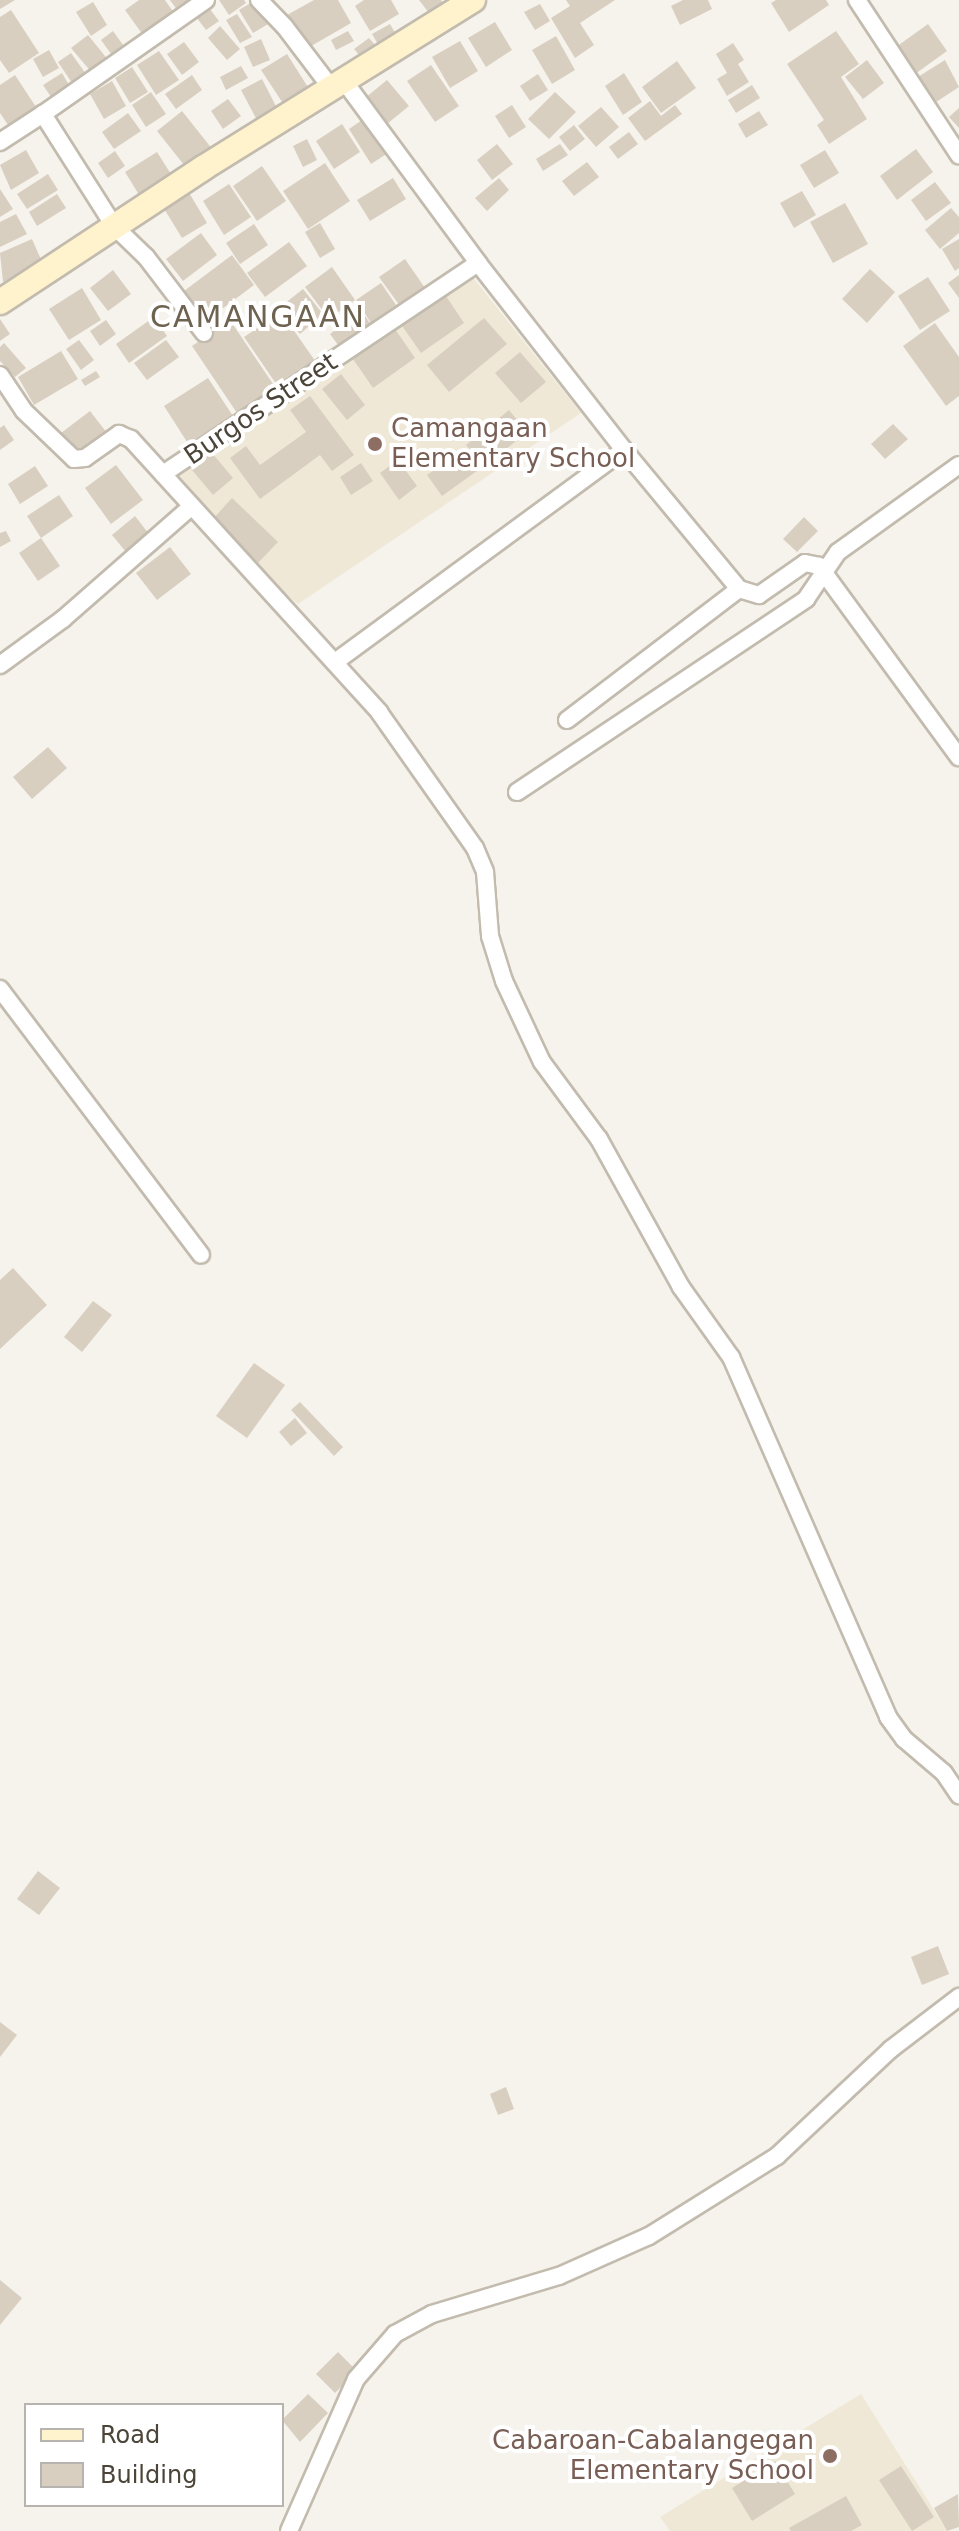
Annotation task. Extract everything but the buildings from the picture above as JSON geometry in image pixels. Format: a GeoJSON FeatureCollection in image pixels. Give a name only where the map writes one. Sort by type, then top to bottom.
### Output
{"type":"FeatureCollection","features":[{"type":"Feature","properties":{"kind":"street"},"geometry":{"type":"LineString","coordinates":[[0,142],[206,0]]}},
{"type":"Feature","properties":{"kind":"street"},"geometry":{"type":"LineString","coordinates":[[259,0],[338,85],[624,450],[739,589],[749,595],[759,595],[808,562],[815,563],[959,757]]}},
{"type":"Feature","properties":{"kind":"street"},"geometry":{"type":"LineString","coordinates":[[0,302],[114,226],[473,0]]}},
{"type":"Feature","properties":{"kind":"street"},"geometry":{"type":"LineString","coordinates":[[857,0],[959,155]]}},
{"type":"Feature","properties":{"kind":"street"},"geometry":{"type":"LineString","coordinates":[[43,114],[114,226],[146,257],[204,333]]}},
{"type":"Feature","properties":{"kind":"street","name":"Burgos Street"},"geometry":{"type":"LineString","coordinates":[[163,474],[478,263]]}},
{"type":"Feature","properties":{"kind":"street"},"geometry":{"type":"LineString","coordinates":[[0,375],[24,411],[74,459],[85,458],[116,435],[124,434],[379,712],[475,848],[485,872],[490,936],[504,981],[542,1062],[599,1139],[681,1287],[731,1357],[888,1717],[904,1739],[944,1773],[959,1795]]}},
{"type":"Feature","properties":{"kind":"street"},"geometry":{"type":"LineString","coordinates":[[335,662],[624,450]]}},
{"type":"Feature","properties":{"kind":"street"},"geometry":{"type":"LineString","coordinates":[[517,792],[806,599],[838,552],[959,465]]}},
{"type":"Feature","properties":{"kind":"street"},"geometry":{"type":"LineString","coordinates":[[0,665],[63,619],[192,506]]}},
{"type":"Feature","properties":{"kind":"street"},"geometry":{"type":"LineString","coordinates":[[567,720],[739,589]]}},
{"type":"Feature","properties":{"kind":"street"},"geometry":{"type":"LineString","coordinates":[[0,989],[201,1255]]}},
{"type":"Feature","properties":{"kind":"street"},"geometry":{"type":"LineString","coordinates":[[289,2531],[356,2379],[395,2334],[432,2314],[559,2276],[649,2236],[777,2156],[891,2049],[959,1997]]}},
{"type":"Feature","properties":{"kind":"shaded area","name":"Camangaan Elementary School"},"geometry":{"type":"Polygon","coordinates":[[[471,275],[581,413],[298,604],[245,559],[169,475],[471,275]]]}},
{"type":"Feature","properties":{"kind":"shaded area","name":"Cabaroan-Cabalangegan Elementary School"},"geometry":{"type":"Polygon","coordinates":[[[861,2394],[947,2531],[670,2531],[660,2517],[861,2394]]]}},
{"type":"Feature","properties":{"kind":"place","name":"Camangaan Elementary School"},"geometry":{"type":"Point","coordinates":[375,444]}},
{"type":"Feature","properties":{"kind":"place","name":"Cabaroan-Cabalangegan Elementary School"},"geometry":{"type":"Point","coordinates":[830,2456]}},
{"type":"Feature","properties":{"kind":"district","name":"CAMANGAAN"},"geometry":{"type":"Point","coordinates":[258,317]}}]}
